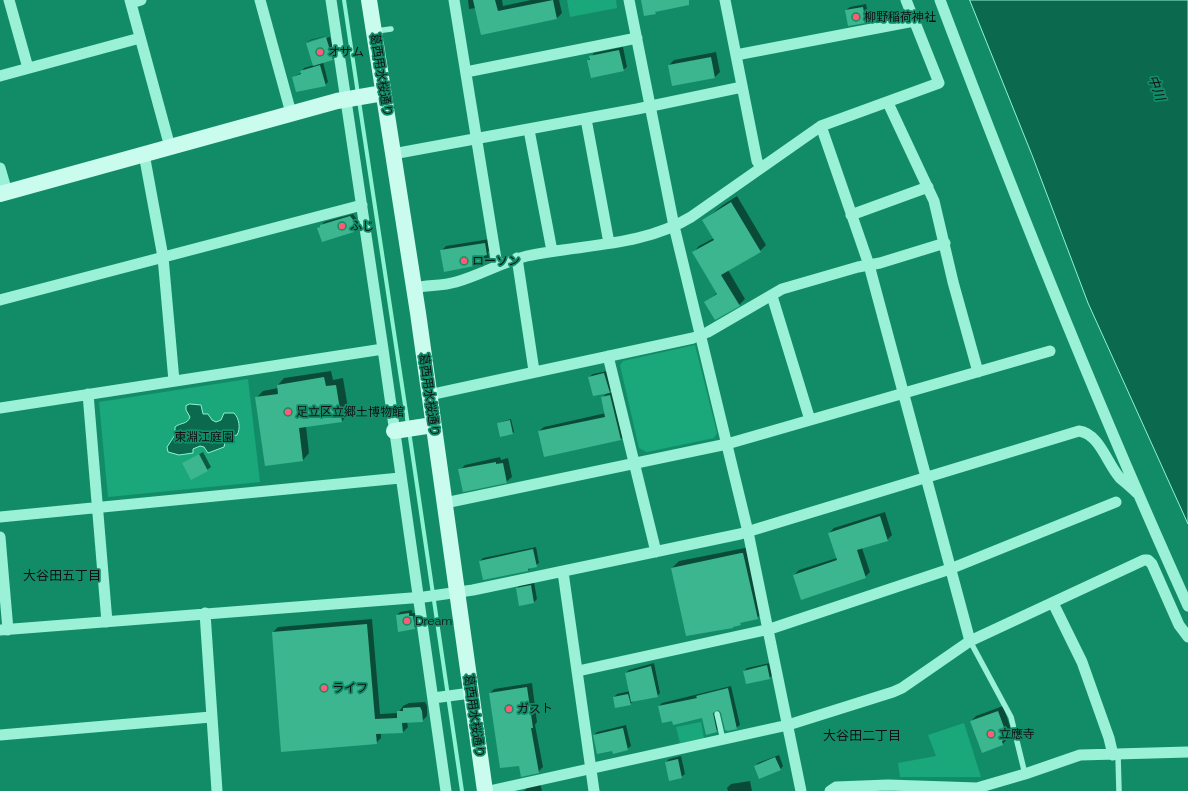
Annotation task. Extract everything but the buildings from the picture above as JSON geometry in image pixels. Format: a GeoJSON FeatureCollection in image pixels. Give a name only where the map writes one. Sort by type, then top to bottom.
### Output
{"type":"FeatureCollection","features":[{"type":"Feature","properties":{"kind":"street"},"geometry":{"type":"LineString","coordinates":[[9,0],[28,68]]}},
{"type":"Feature","properties":{"kind":"street"},"geometry":{"type":"LineString","coordinates":[[260,0],[292,113]]}},
{"type":"Feature","properties":{"kind":"street"},"geometry":{"type":"LineString","coordinates":[[331,0],[354,97],[362,205],[400,478],[436,698],[446,791]]}},
{"type":"Feature","properties":{"kind":"street","name":"葛西用水桜通り"},"geometry":{"type":"LineString","coordinates":[[369,0],[414,288],[429,395],[427,426],[445,503],[452,593],[466,694],[485,791]]}},
{"type":"Feature","properties":{"kind":"street"},"geometry":{"type":"LineString","coordinates":[[454,0],[454,19],[466,72],[497,264]]}},
{"type":"Feature","properties":{"kind":"street"},"geometry":{"type":"LineString","coordinates":[[629,0],[674,226],[770,629],[801,791]]}},
{"type":"Feature","properties":{"kind":"street"},"geometry":{"type":"LineString","coordinates":[[724,0],[757,162],[761,167]]}},
{"type":"Feature","properties":{"kind":"street"},"geometry":{"type":"LineString","coordinates":[[414,288],[457,282],[497,264],[517,258],[552,251],[639,238],[674,226],[691,217],[821,126],[888,103],[939,83],[906,0]]}},
{"type":"Feature","properties":{"kind":"street"},"geometry":{"type":"LineString","coordinates":[[940,0],[1042,262],[1138,493],[1188,606]]}},
{"type":"Feature","properties":{"kind":"street"},"geometry":{"type":"LineString","coordinates":[[134,1],[140,38],[170,147]]}},
{"type":"Feature","properties":{"kind":"street"},"geometry":{"type":"LineString","coordinates":[[736,55],[914,21]]}},
{"type":"Feature","properties":{"kind":"street"},"geometry":{"type":"LineString","coordinates":[[0,76],[140,38]]}},
{"type":"Feature","properties":{"kind":"street"},"geometry":{"type":"LineString","coordinates":[[466,72],[637,38]]}},
{"type":"Feature","properties":{"kind":"street"},"geometry":{"type":"LineString","coordinates":[[393,154],[529,130],[742,88]]}},
{"type":"Feature","properties":{"kind":"street"},"geometry":{"type":"LineString","coordinates":[[0,168],[3,193],[292,113],[354,97],[383,93]]}},
{"type":"Feature","properties":{"kind":"street"},"geometry":{"type":"LineString","coordinates":[[888,103],[928,187],[945,243],[953,282],[978,372]]}},
{"type":"Feature","properties":{"kind":"street"},"geometry":{"type":"LineString","coordinates":[[586,119],[609,243]]}},
{"type":"Feature","properties":{"kind":"street"},"geometry":{"type":"LineString","coordinates":[[821,126],[869,265],[970,641]]}},
{"type":"Feature","properties":{"kind":"street"},"geometry":{"type":"LineString","coordinates":[[529,130],[552,251]]}},
{"type":"Feature","properties":{"kind":"street"},"geometry":{"type":"LineString","coordinates":[[144,154],[163,257],[174,381]]}},
{"type":"Feature","properties":{"kind":"street"},"geometry":{"type":"LineString","coordinates":[[851,215],[928,187]]}},
{"type":"Feature","properties":{"kind":"street"},"geometry":{"type":"LineString","coordinates":[[0,300],[362,205]]}},
{"type":"Feature","properties":{"kind":"street"},"geometry":{"type":"LineString","coordinates":[[429,395],[701,336],[782,290],[945,243]]}},
{"type":"Feature","properties":{"kind":"street"},"geometry":{"type":"LineString","coordinates":[[517,258],[534,371]]}},
{"type":"Feature","properties":{"kind":"street"},"geometry":{"type":"LineString","coordinates":[[772,296],[810,420]]}},
{"type":"Feature","properties":{"kind":"street"},"geometry":{"type":"LineString","coordinates":[[0,408],[383,349]]}},
{"type":"Feature","properties":{"kind":"street"},"geometry":{"type":"LineString","coordinates":[[445,503],[634,462],[727,444],[1050,351]]}},
{"type":"Feature","properties":{"kind":"street"},"geometry":{"type":"LineString","coordinates":[[608,356],[656,552]]}},
{"type":"Feature","properties":{"kind":"street"},"geometry":{"type":"LineString","coordinates":[[88,394],[107,622]]}},
{"type":"Feature","properties":{"kind":"street"},"geometry":{"type":"LineString","coordinates":[[394,431],[427,426]]}},
{"type":"Feature","properties":{"kind":"street"},"geometry":{"type":"LineString","coordinates":[[0,537],[4,630],[420,597],[452,593],[563,572],[748,532],[1079,431],[1086,432],[1092,437],[1120,477],[1138,493]]}},
{"type":"Feature","properties":{"kind":"street"},"geometry":{"type":"LineString","coordinates":[[0,517],[400,478]]}},
{"type":"Feature","properties":{"kind":"street"},"geometry":{"type":"LineString","coordinates":[[578,670],[770,629],[950,569],[1116,502]]}},
{"type":"Feature","properties":{"kind":"street"},"geometry":{"type":"LineString","coordinates":[[489,791],[591,770],[788,725],[897,690],[970,641],[1148,560],[1152,564],[1179,625],[1188,637]]}},
{"type":"Feature","properties":{"kind":"street"},"geometry":{"type":"LineString","coordinates":[[563,572],[594,791]]}},
{"type":"Feature","properties":{"kind":"street"},"geometry":{"type":"LineString","coordinates":[[1053,603],[1082,662],[1116,755]]}},
{"type":"Feature","properties":{"kind":"street"},"geometry":{"type":"LineString","coordinates":[[204,613],[217,791]]}},
{"type":"Feature","properties":{"kind":"street"},"geometry":{"type":"LineString","coordinates":[[436,698],[466,694]]}},
{"type":"Feature","properties":{"kind":"street"},"geometry":{"type":"LineString","coordinates":[[0,735],[211,717]]}},
{"type":"Feature","properties":{"kind":"street"},"geometry":{"type":"LineString","coordinates":[[830,791],[836,787],[977,788],[1080,756],[1188,752]]}},
{"type":"Feature","properties":{"kind":"lane"},"geometry":{"type":"LineString","coordinates":[[374,31],[390,29]]}},
{"type":"Feature","properties":{"kind":"lane"},"geometry":{"type":"LineString","coordinates":[[970,641],[1011,716],[1025,774]]}},
{"type":"Feature","properties":{"kind":"lane"},"geometry":{"type":"LineString","coordinates":[[717,714],[723,740]]}},
{"type":"Feature","properties":{"kind":"lane"},"geometry":{"type":"LineString","coordinates":[[1116,755],[1119,791]]}},
{"type":"Feature","properties":{"kind":"green space"},"geometry":{"type":"Polygon","coordinates":[[[567,0],[616,0],[617,8],[570,17],[567,0]]]}},
{"type":"Feature","properties":{"kind":"green space"},"geometry":{"type":"Polygon","coordinates":[[[695,345],[717,433],[714,438],[647,452],[639,448],[620,365],[623,361],[695,345]]]}},
{"type":"Feature","properties":{"kind":"green space","name":"東淵江庭園"},"geometry":{"type":"Polygon","coordinates":[[[248,379],[260,482],[108,497],[99,402],[248,379]]]}},
{"type":"Feature","properties":{"kind":"green space"},"geometry":{"type":"Polygon","coordinates":[[[701,722],[704,738],[680,743],[676,727],[701,722]]]}},
{"type":"Feature","properties":{"kind":"green space"},"geometry":{"type":"Polygon","coordinates":[[[964,723],[981,777],[900,777],[898,763],[936,756],[928,735],[964,723]]]}},
{"type":"Feature","properties":{"kind":"water","name":"中川"},"geometry":{"type":"Polygon","coordinates":[[[970,0],[1188,0],[1188,524],[1088,303],[1032,155],[970,0]]]}},
{"type":"Feature","properties":{"kind":"water"},"geometry":{"type":"Polygon","coordinates":[[[190,404],[201,405],[203,414],[208,414],[212,420],[216,422],[221,420],[224,413],[234,413],[239,423],[237,435],[226,437],[224,447],[208,453],[204,447],[200,446],[193,449],[193,453],[179,455],[168,452],[167,447],[175,435],[175,427],[189,420],[190,417],[186,410],[186,406],[190,404]]]}},
{"type":"Feature","properties":{"kind":"waterway"},"geometry":{"type":"LineString","coordinates":[[344,0],[358,94]]}},
{"type":"Feature","properties":{"kind":"waterway"},"geometry":{"type":"LineString","coordinates":[[359,101],[408,425]]}},
{"type":"Feature","properties":{"kind":"waterway"},"geometry":{"type":"LineString","coordinates":[[409,431],[462,791]]}},
{"type":"Feature","properties":{"kind":"place","name":"柳野稲荷神社"},"geometry":{"type":"Point","coordinates":[856,17]}},
{"type":"Feature","properties":{"kind":"place","name":"オサム"},"geometry":{"type":"Point","coordinates":[320,52]}},
{"type":"Feature","properties":{"kind":"place","name":"ふじ"},"geometry":{"type":"Point","coordinates":[342,226]}},
{"type":"Feature","properties":{"kind":"place","name":"ローソン"},"geometry":{"type":"Point","coordinates":[464,261]}},
{"type":"Feature","properties":{"kind":"place","name":"足立区立郷土博物館"},"geometry":{"type":"Point","coordinates":[288,412]}},
{"type":"Feature","properties":{"kind":"place","name":"Dream"},"geometry":{"type":"Point","coordinates":[407,621]}},
{"type":"Feature","properties":{"kind":"place","name":"ライフ"},"geometry":{"type":"Point","coordinates":[324,688]}},
{"type":"Feature","properties":{"kind":"place","name":"ガスト"},"geometry":{"type":"Point","coordinates":[509,709]}},
{"type":"Feature","properties":{"kind":"place","name":"立應寺"},"geometry":{"type":"Point","coordinates":[991,734]}},
{"type":"Feature","properties":{"kind":"district","name":"大谷田五丁目"},"geometry":{"type":"Point","coordinates":[62,576]}},
{"type":"Feature","properties":{"kind":"district","name":"大谷田二丁目"},"geometry":{"type":"Point","coordinates":[862,736]}}]}
